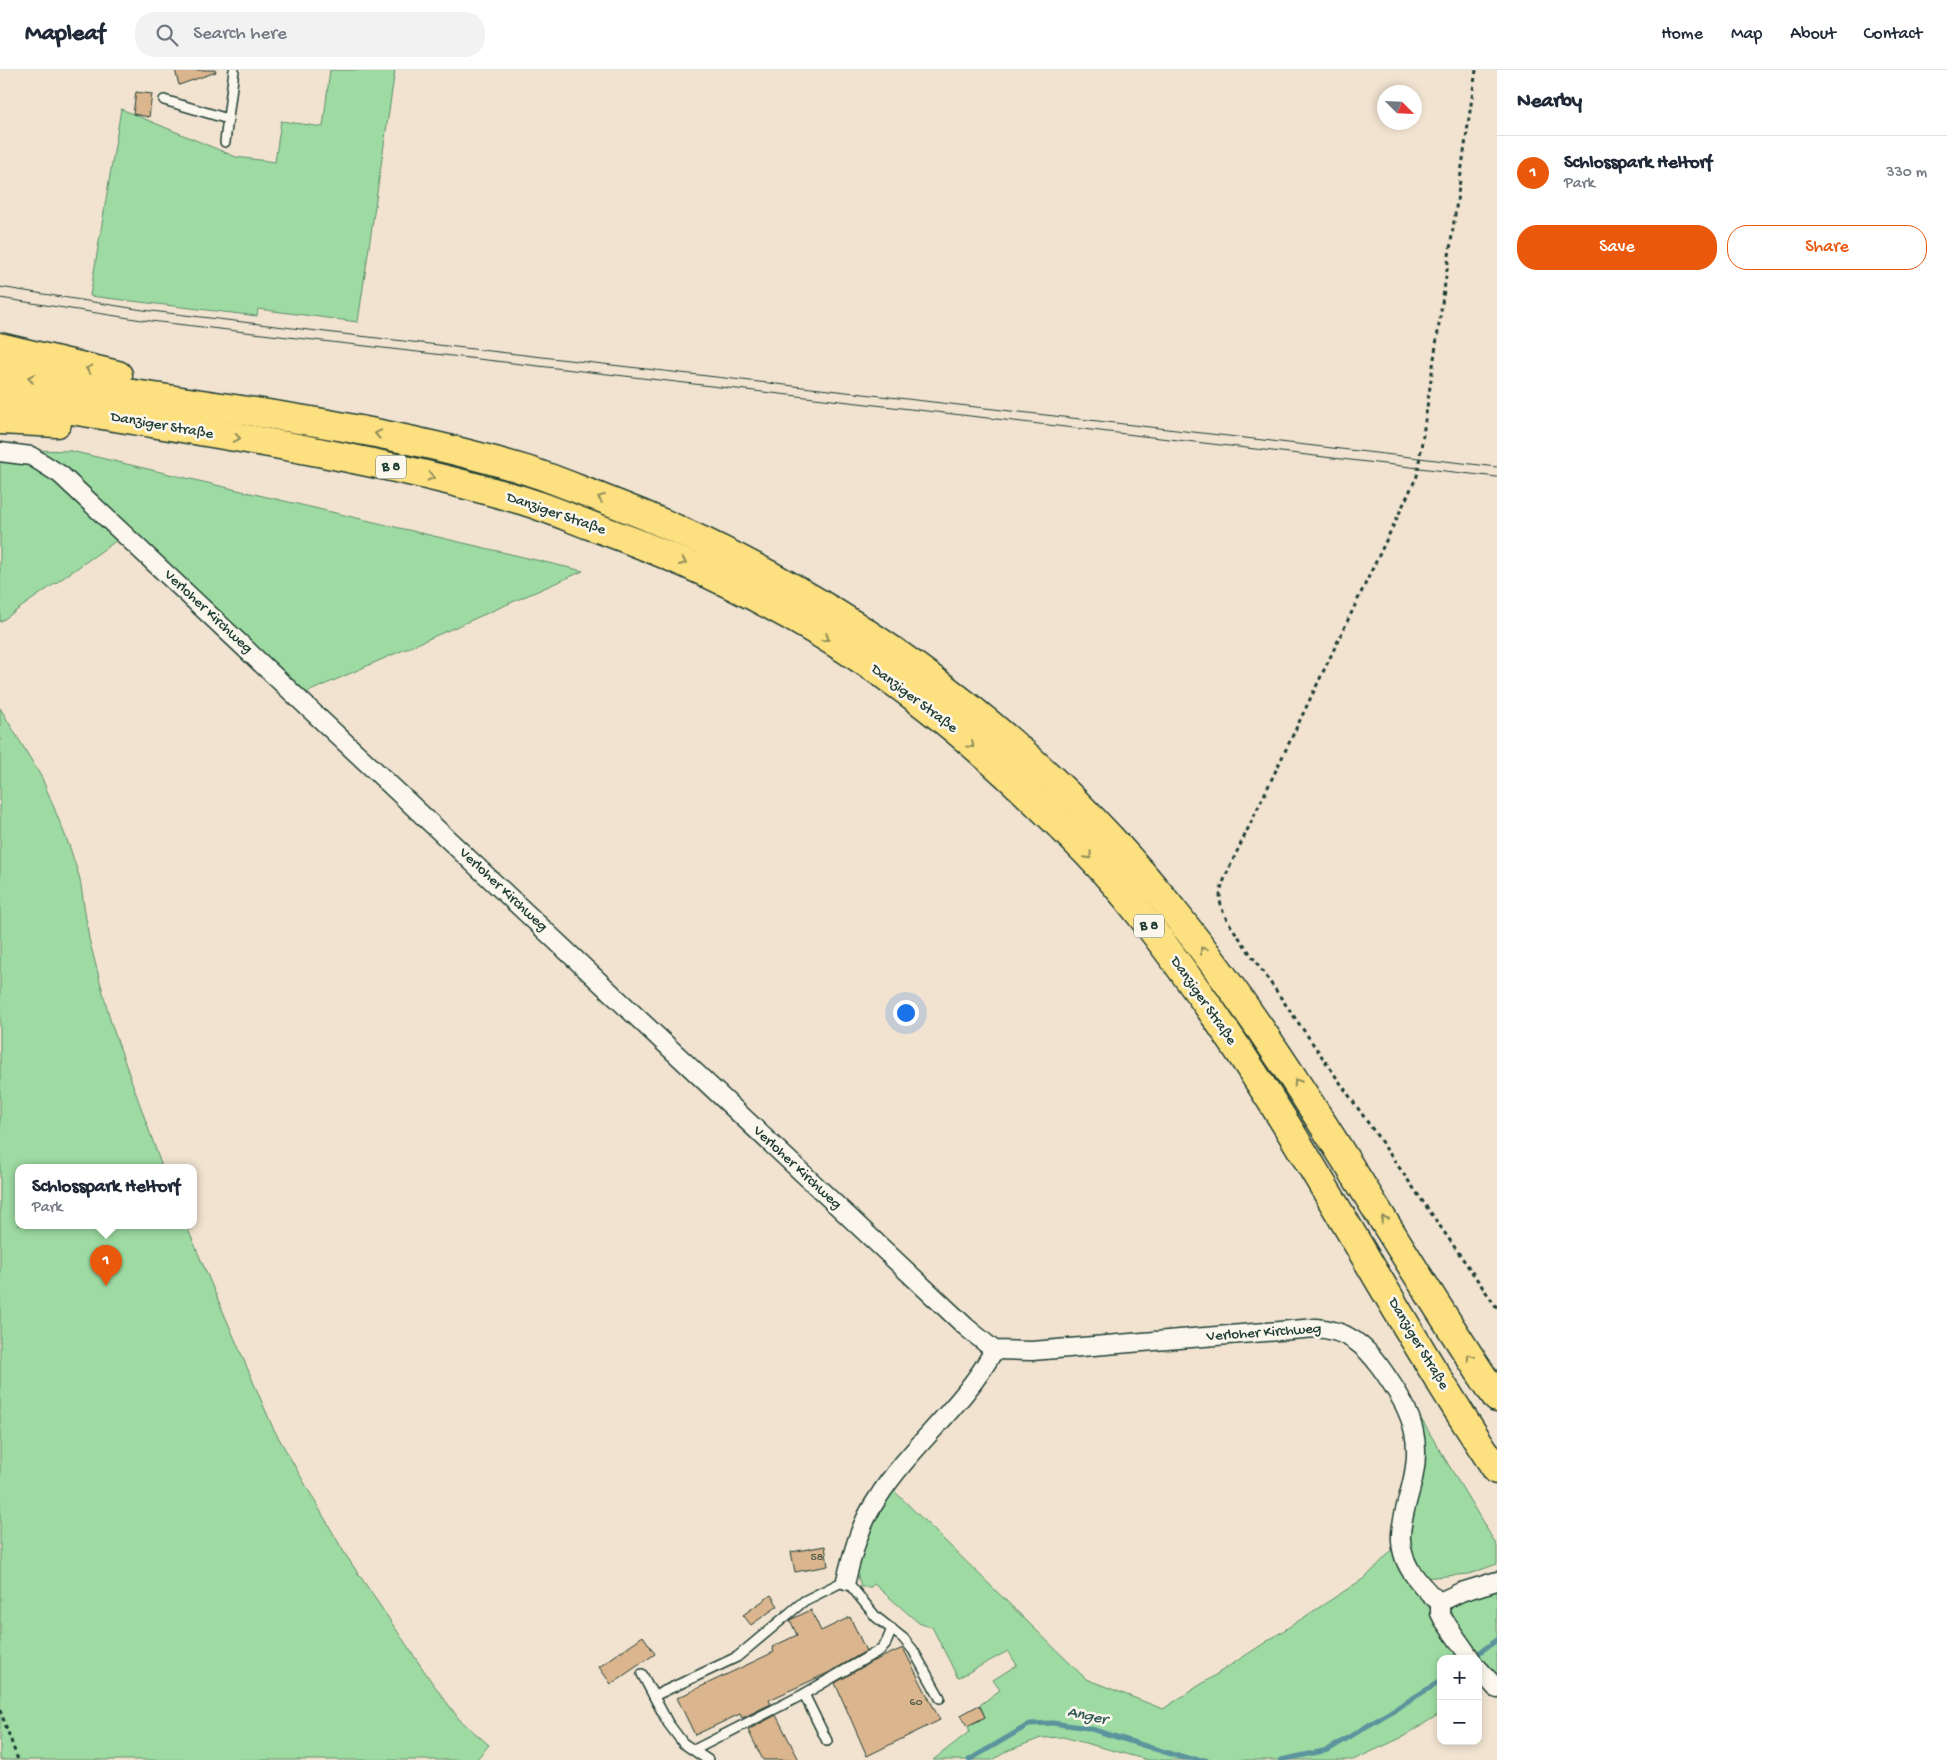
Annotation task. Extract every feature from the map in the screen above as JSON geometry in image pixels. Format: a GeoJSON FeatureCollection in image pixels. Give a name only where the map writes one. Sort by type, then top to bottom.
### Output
{"type":"FeatureCollection","features":[{"type":"Feature","properties":{"kind":"highway"},"geometry":{"type":"LineString","coordinates":[[0,347],[118,376],[221,394],[236,408]]}},
{"type":"Feature","properties":{"kind":"highway","name":"Danziger Straße"},"geometry":{"type":"LineString","coordinates":[[0,373],[236,408],[456,451],[532,472],[647,515],[738,558],[831,609],[961,699],[1037,764],[1113,842],[1176,914],[1228,982],[1291,1074],[1497,1398]]}},
{"type":"Feature","properties":{"kind":"highway","name":"Danziger Straße"},"geometry":{"type":"LineString","coordinates":[[0,398],[377,464],[522,500],[638,542],[720,580],[807,626],[872,667],[947,723],[1018,786],[1089,854],[1152,931],[1198,991],[1265,1094],[1442,1384],[1497,1470]]}},
{"type":"Feature","properties":{"kind":"highway"},"geometry":{"type":"LineString","coordinates":[[0,420],[44,421],[111,430],[137,421]]}},
{"type":"Feature","properties":{"kind":"street","name":"Verloher Kirchweg"},"geometry":{"type":"LineString","coordinates":[[0,452],[31,456],[60,475],[958,1320],[994,1350],[1032,1351],[1316,1328],[1346,1334],[1363,1345],[1399,1393],[1414,1428],[1415,1470],[1401,1524],[1401,1544],[1405,1563],[1433,1598],[1440,1602],[1440,1613],[1468,1655]]}},
{"type":"Feature","properties":{"kind":"street"},"geometry":{"type":"LineString","coordinates":[[846,1580],[863,1522],[877,1498],[904,1462],[969,1389],[994,1350]]}},
{"type":"Feature","properties":{"kind":"street"},"geometry":{"type":"LineString","coordinates":[[1440,1602],[1461,1592],[1497,1581]]}},
{"type":"Feature","properties":{"kind":"street","name":"Verloher Kirchweg"},"geometry":{"type":"LineString","coordinates":[[1482,1672],[1497,1688]]}},
{"type":"Feature","properties":{"kind":"lane"},"geometry":{"type":"LineString","coordinates":[[225,142],[234,70]]}},
{"type":"Feature","properties":{"kind":"lane"},"geometry":{"type":"LineString","coordinates":[[164,100],[228,119]]}},
{"type":"Feature","properties":{"kind":"lane"},"geometry":{"type":"LineString","coordinates":[[654,1696],[737,1657],[804,1601],[846,1580],[876,1617],[903,1638],[913,1650],[940,1698]]}},
{"type":"Feature","properties":{"kind":"lane"},"geometry":{"type":"LineString","coordinates":[[694,1750],[804,1694],[880,1650],[886,1643],[892,1629]]}},
{"type":"Feature","properties":{"kind":"lane"},"geometry":{"type":"LineString","coordinates":[[642,1674],[668,1723],[683,1743],[708,1760]]}},
{"type":"Feature","properties":{"kind":"lane"},"geometry":{"type":"LineString","coordinates":[[804,1694],[827,1741]]}},
{"type":"Feature","properties":{"kind":"path"},"geometry":{"type":"LineString","coordinates":[[1476,70],[1417,476],[1232,862],[1219,896],[1220,905],[1231,926],[1497,1308]]}},
{"type":"Feature","properties":{"kind":"path"},"geometry":{"type":"LineString","coordinates":[[0,1710],[18,1760]]}},
{"type":"Feature","properties":{"kind":"green space"},"geometry":{"type":"Polygon","coordinates":[[[330,70],[395,70],[358,322],[258,309],[257,316],[90,296],[121,109],[236,157],[275,162],[281,121],[323,127],[330,70]]]}},
{"type":"Feature","properties":{"kind":"green space"},"geometry":{"type":"Polygon","coordinates":[[[34,450],[71,451],[583,571],[301,695],[34,450]]]}},
{"type":"Feature","properties":{"kind":"green space"},"geometry":{"type":"Polygon","coordinates":[[[0,455],[30,460],[123,536],[0,622],[0,455]]]}},
{"type":"Feature","properties":{"kind":"green space"},"geometry":{"type":"Polygon","coordinates":[[[0,708],[42,778],[69,845],[80,879],[89,939],[111,1023],[161,1164],[15,1164],[15,1229],[188,1229],[273,1428],[345,1554],[459,1719],[489,1745],[476,1760],[0,1760],[0,708]]]}},
{"type":"Feature","properties":{"kind":"green space"},"geometry":{"type":"Polygon","coordinates":[[[1411,1402],[1497,1546],[1497,1564],[1469,1574],[1423,1578],[1407,1557],[1411,1402]]]}},
{"type":"Feature","properties":{"kind":"green space"},"geometry":{"type":"Polygon","coordinates":[[[888,1485],[1086,1679],[1163,1709],[1366,1577],[1397,1545],[1408,1574],[1450,1640],[1462,1655],[1437,1655],[1437,1716],[1401,1738],[1353,1760],[1148,1760],[1063,1737],[1041,1738],[1007,1751],[993,1760],[933,1760],[970,1731],[968,1727],[985,1717],[980,1705],[1000,1690],[993,1680],[1017,1665],[1008,1651],[958,1678],[932,1627],[920,1624],[874,1584],[871,1587],[861,1587],[854,1561],[888,1485]]]}},
{"type":"Feature","properties":{"kind":"green space"},"geometry":{"type":"Polygon","coordinates":[[[1497,1585],[1497,1684],[1482,1664],[1482,1655],[1476,1655],[1447,1616],[1452,1605],[1497,1585]]]}},
{"type":"Feature","properties":{"kind":"building"},"geometry":{"type":"Polygon","coordinates":[[[175,70],[215,70],[216,72],[179,85],[175,70]]]}},
{"type":"Feature","properties":{"kind":"building"},"geometry":{"type":"Polygon","coordinates":[[[136,92],[152,94],[149,117],[133,114],[136,92]]]}},
{"type":"Feature","properties":{"kind":"building"},"geometry":{"type":"Polygon","coordinates":[[[825,1546],[828,1566],[795,1572],[791,1552],[825,1546]]]}},
{"type":"Feature","properties":{"kind":"building"},"geometry":{"type":"Polygon","coordinates":[[[771,1595],[778,1606],[751,1625],[743,1615],[771,1595]]]}},
{"type":"Feature","properties":{"kind":"building"},"geometry":{"type":"Polygon","coordinates":[[[811,1610],[821,1631],[850,1617],[866,1651],[830,1672],[769,1700],[771,1704],[742,1718],[740,1714],[695,1735],[677,1698],[774,1652],[772,1647],[797,1635],[790,1620],[811,1610]]]}},
{"type":"Feature","properties":{"kind":"building"},"geometry":{"type":"Polygon","coordinates":[[[643,1636],[655,1654],[611,1684],[599,1667],[643,1636]]]}},
{"type":"Feature","properties":{"kind":"building"},"geometry":{"type":"Polygon","coordinates":[[[903,1648],[940,1720],[867,1756],[835,1683],[871,1662],[903,1648]]]}},
{"type":"Feature","properties":{"kind":"building"},"geometry":{"type":"Polygon","coordinates":[[[979,1705],[985,1717],[967,1726],[961,1715],[979,1705]]]}},
{"type":"Feature","properties":{"kind":"building"},"geometry":{"type":"Polygon","coordinates":[[[776,1715],[799,1760],[763,1760],[748,1730],[776,1715]]]}},
{"type":"Feature","properties":{"kind":"waterway","name":"Anger"},"geometry":{"type":"LineString","coordinates":[[1476,1655],[1497,1640]]}},
{"type":"Feature","properties":{"kind":"waterway","name":"Anger"},"geometry":{"type":"LineString","coordinates":[[1281,1760],[1328,1750],[1437,1683]]}},
{"type":"Feature","properties":{"kind":"waterway","name":"Anger"},"geometry":{"type":"LineString","coordinates":[[969,1760],[1030,1724],[1052,1723],[1088,1728],[1184,1758],[1206,1760]]}},
{"type":"Feature","properties":{"kind":"tram line"},"geometry":{"type":"LineString","coordinates":[[0,287],[143,310],[334,333],[1497,467]]}},
{"type":"Feature","properties":{"kind":"tram line"},"geometry":{"type":"LineString","coordinates":[[0,298],[142,320],[1497,477]]}},
{"type":"Feature","properties":{"kind":"place","name":"Schlosspark Heltorf"},"geometry":{"type":"Point","coordinates":[106,1286]}}]}
